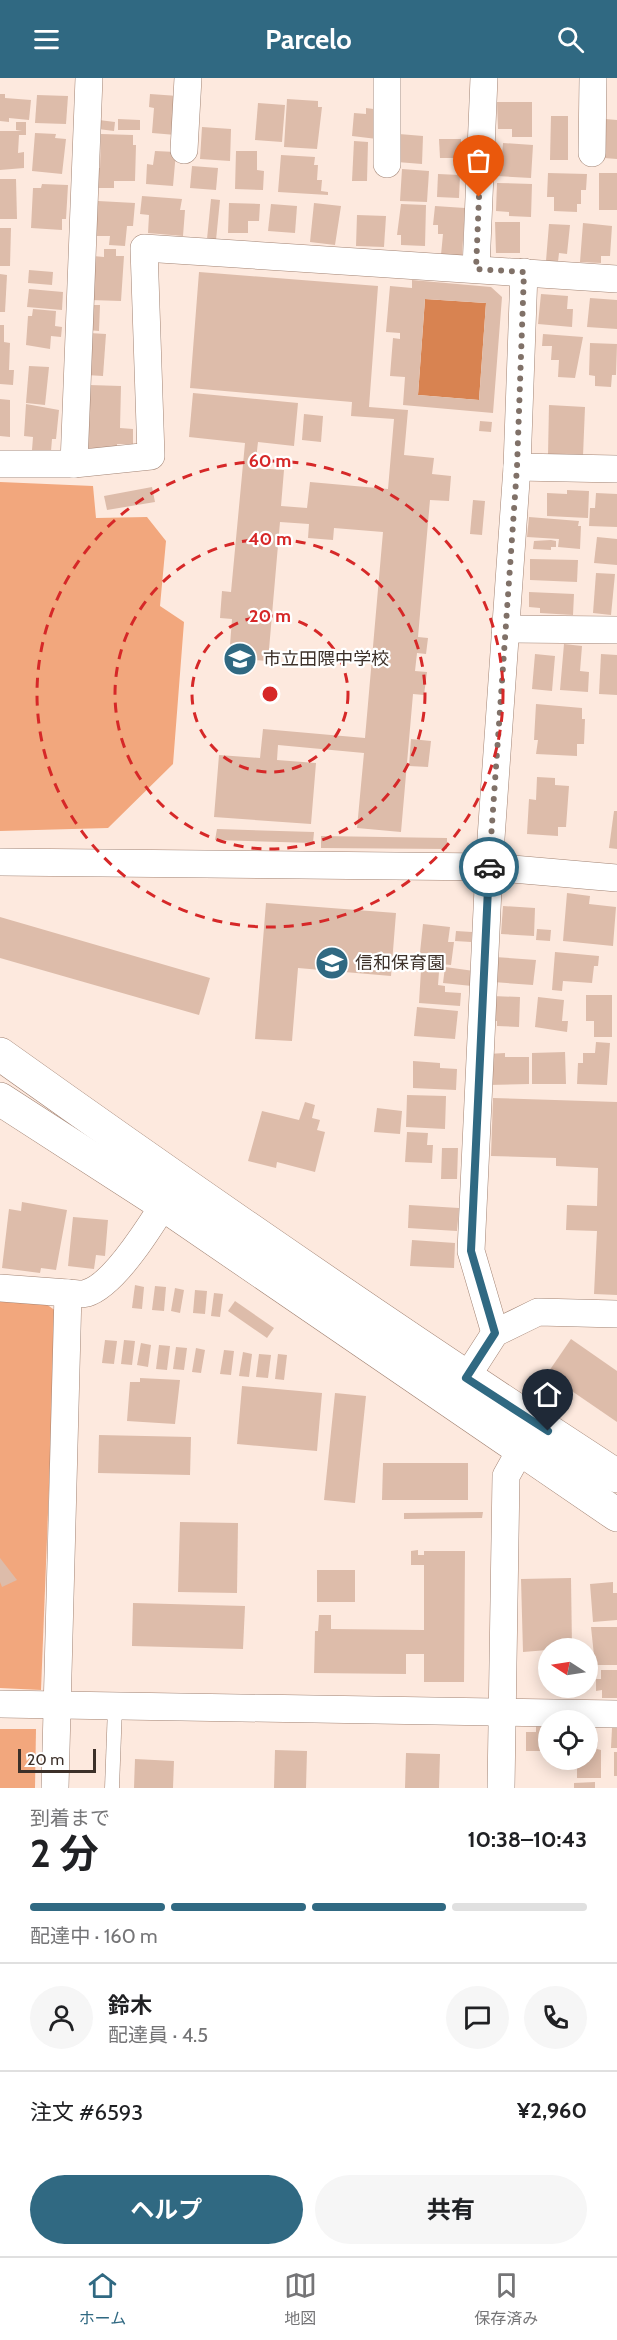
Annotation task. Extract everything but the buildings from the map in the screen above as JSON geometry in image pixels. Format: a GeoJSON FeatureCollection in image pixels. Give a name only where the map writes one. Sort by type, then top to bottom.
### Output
{"type":"FeatureCollection","features":[{"type":"Feature","properties":{"kind":"street"},"geometry":{"type":"LineString","coordinates":[[74,464],[89,78]]}},
{"type":"Feature","properties":{"kind":"street"},"geometry":{"type":"LineString","coordinates":[[184,150],[188,78]]}},
{"type":"Feature","properties":{"kind":"street"},"geometry":{"type":"LineString","coordinates":[[387,78],[387,164]]}},
{"type":"Feature","properties":{"kind":"street"},"geometry":{"type":"LineString","coordinates":[[476,269],[484,78]]}},
{"type":"Feature","properties":{"kind":"street"},"geometry":{"type":"LineString","coordinates":[[592,153],[593,78]]}},
{"type":"Feature","properties":{"kind":"street"},"geometry":{"type":"LineString","coordinates":[[0,464],[74,464],[151,456],[144,248],[617,279]]}},
{"type":"Feature","properties":{"kind":"street"},"geometry":{"type":"LineString","coordinates":[[495,1333],[471,1251],[489,867],[517,467],[524,272]]}},
{"type":"Feature","properties":{"kind":"street"},"geometry":{"type":"LineString","coordinates":[[517,467],[617,469]]}},
{"type":"Feature","properties":{"kind":"street"},"geometry":{"type":"LineString","coordinates":[[506,629],[617,630]]}},
{"type":"Feature","properties":{"kind":"street"},"geometry":{"type":"LineString","coordinates":[[0,862],[489,867],[617,878]]}},
{"type":"Feature","properties":{"kind":"street"},"geometry":{"type":"LineString","coordinates":[[0,1054],[171,1194],[520,1449],[617,1515]]}},
{"type":"Feature","properties":{"kind":"street"},"geometry":{"type":"LineString","coordinates":[[0,1100],[171,1194],[466,1378],[617,1476]]}},
{"type":"Feature","properties":{"kind":"street"},"geometry":{"type":"LineString","coordinates":[[0,1288],[87,1293],[108,1279],[146,1234],[171,1194]]}},
{"type":"Feature","properties":{"kind":"street"},"geometry":{"type":"LineString","coordinates":[[55,1788],[68,1293]]}},
{"type":"Feature","properties":{"kind":"street"},"geometry":{"type":"LineString","coordinates":[[466,1378],[495,1333],[538,1312],[617,1314]]}},
{"type":"Feature","properties":{"kind":"street"},"geometry":{"type":"LineString","coordinates":[[501,1788],[506,1476],[520,1449]]}},
{"type":"Feature","properties":{"kind":"street"},"geometry":{"type":"LineString","coordinates":[[0,1704],[617,1714]]}},
{"type":"Feature","properties":{"kind":"lane"},"geometry":{"type":"LineString","coordinates":[[112,1788],[115,1707]]}},
{"type":"Feature","properties":{"kind":"shaded area"},"geometry":{"type":"Polygon","coordinates":[[[425,299],[486,303],[479,400],[418,395],[425,299]]]}},
{"type":"Feature","properties":{"kind":"shaded area"},"geometry":{"type":"Polygon","coordinates":[[[0,482],[93,486],[96,518],[147,517],[166,541],[160,606],[184,622],[173,764],[108,828],[0,831],[0,482]]]}},
{"type":"Feature","properties":{"kind":"shaded area"},"geometry":{"type":"Polygon","coordinates":[[[0,1300],[46,1304],[56,1311],[41,1690],[0,1688],[0,1300]]]}},
{"type":"Feature","properties":{"kind":"shaded area"},"geometry":{"type":"Polygon","coordinates":[[[0,1729],[36,1729],[35,1788],[0,1788],[0,1729]]]}},
{"type":"Feature","properties":{"kind":"way so far"},"geometry":{"type":"LineString","coordinates":[[479,197],[476,269],[524,272],[517,467],[489,867]]}},
{"type":"Feature","properties":{"kind":"place","name":"市立田隈中学校"},"geometry":{"type":"Point","coordinates":[240,659]}},
{"type":"Feature","properties":{"kind":"place","name":"信和保育園"},"geometry":{"type":"Point","coordinates":[332,963]}},
{"type":"Feature","properties":{"kind":"route"},"geometry":{"type":"LineString","coordinates":[[489,867],[471,1251],[495,1333],[466,1378],[548,1431]]}}]}
